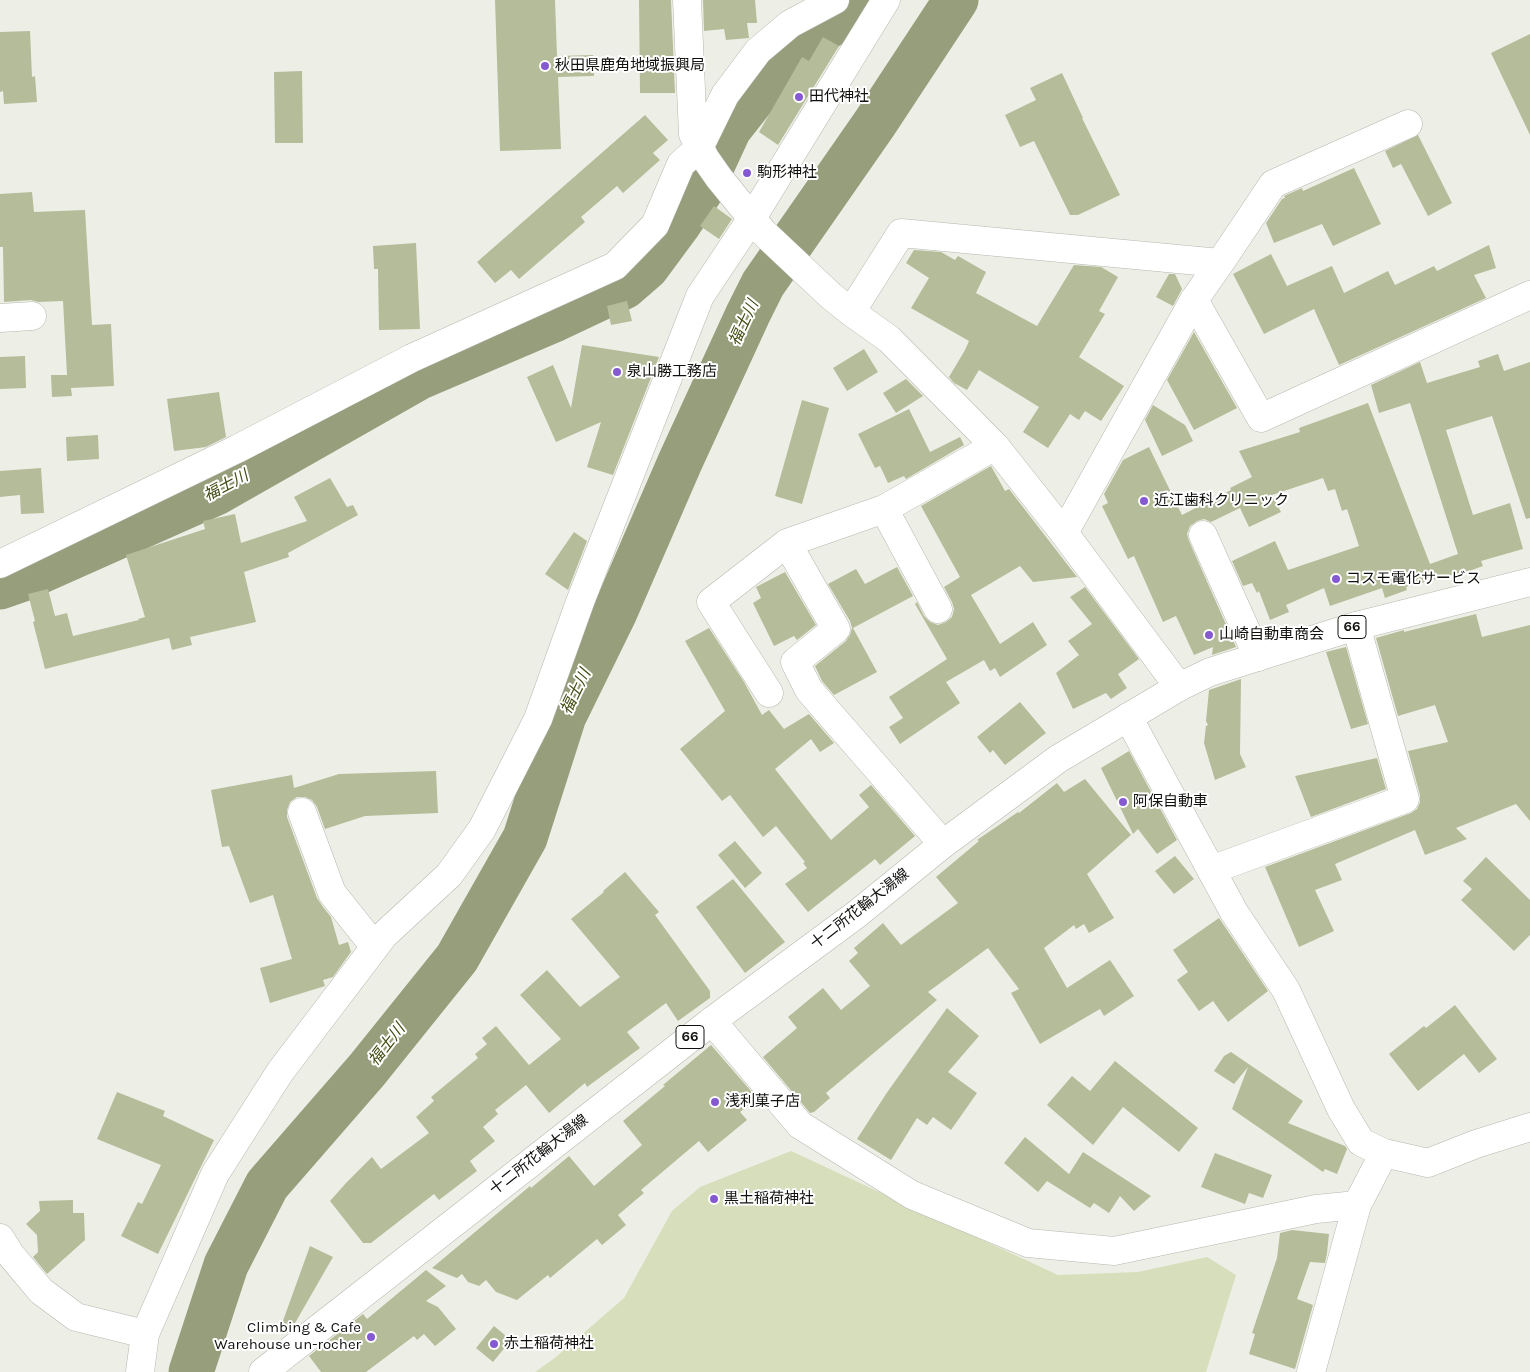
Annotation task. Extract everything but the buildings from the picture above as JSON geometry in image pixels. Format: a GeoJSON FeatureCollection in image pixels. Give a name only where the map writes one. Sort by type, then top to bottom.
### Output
{"type":"FeatureCollection","features":[{"type":"Feature","properties":{"kind":"street"},"geometry":{"type":"LineString","coordinates":[[687,0],[693,134],[708,161],[758,225],[841,304],[889,339],[995,446],[1064,532],[1179,687]]}},
{"type":"Feature","properties":{"kind":"street"},"geometry":{"type":"LineString","coordinates":[[708,161],[726,95],[758,51],[790,24],[835,0]]}},
{"type":"Feature","properties":{"kind":"street"},"geometry":{"type":"LineString","coordinates":[[140,1372],[145,1334],[215,1174],[280,1072],[375,946],[384,935],[450,875],[482,829],[538,719],[580,602],[700,296],[758,225],[886,0]]}},
{"type":"Feature","properties":{"kind":"street"},"geometry":{"type":"LineString","coordinates":[[1064,532],[1194,300],[1273,184],[1408,124]]}},
{"type":"Feature","properties":{"kind":"street"},"geometry":{"type":"LineString","coordinates":[[0,564],[237,449],[412,358],[615,266],[655,226],[681,164],[708,161]]}},
{"type":"Feature","properties":{"kind":"street"},"geometry":{"type":"LineString","coordinates":[[841,304],[902,233],[1220,263]]}},
{"type":"Feature","properties":{"kind":"street"},"geometry":{"type":"LineString","coordinates":[[1194,300],[1261,418],[1530,295]]}},
{"type":"Feature","properties":{"kind":"street"},"geometry":{"type":"LineString","coordinates":[[0,318],[32,316]]}},
{"type":"Feature","properties":{"kind":"street"},"geometry":{"type":"LineString","coordinates":[[769,693],[711,602],[787,543],[884,509],[995,446]]}},
{"type":"Feature","properties":{"kind":"street"},"geometry":{"type":"LineString","coordinates":[[884,509],[938,609]]}},
{"type":"Feature","properties":{"kind":"street"},"geometry":{"type":"LineString","coordinates":[[1203,534],[1258,657]]}},
{"type":"Feature","properties":{"kind":"street"},"geometry":{"type":"LineString","coordinates":[[787,543],[836,629],[795,662],[809,690],[942,844]]}},
{"type":"Feature","properties":{"kind":"street","name":"十二所花輪大湯線"},"geometry":{"type":"LineString","coordinates":[[263,1372],[712,1021],[857,914],[942,844],[1058,759],[1179,687],[1210,672],[1356,626],[1530,582]]}},
{"type":"Feature","properties":{"kind":"street"},"geometry":{"type":"LineString","coordinates":[[1211,870],[1405,799],[1356,626]]}},
{"type":"Feature","properties":{"kind":"street"},"geometry":{"type":"LineString","coordinates":[[1128,717],[1234,912],[1286,990],[1341,1109],[1361,1142],[1384,1153],[1428,1162],[1530,1127]]}},
{"type":"Feature","properties":{"kind":"street"},"geometry":{"type":"LineString","coordinates":[[302,812],[332,893],[375,946]]}},
{"type":"Feature","properties":{"kind":"street"},"geometry":{"type":"LineString","coordinates":[[712,1021],[800,1125],[912,1195],[1028,1243],[1114,1251],[1316,1209],[1357,1205]]}},
{"type":"Feature","properties":{"kind":"street"},"geometry":{"type":"LineString","coordinates":[[1311,1372],[1357,1205],[1384,1153]]}},
{"type":"Feature","properties":{"kind":"street"},"geometry":{"type":"LineString","coordinates":[[0,1238],[10,1254],[41,1291],[76,1318],[145,1334]]}},
{"type":"Feature","properties":{"kind":"green space"},"geometry":{"type":"Polygon","coordinates":[[[791,1151],[1058,1275],[1138,1272],[1207,1257],[1236,1275],[1206,1372],[535,1372],[556,1357],[624,1298],[672,1211],[700,1187],[791,1151]]]}},
{"type":"Feature","properties":{"kind":"waterway","name":"福士川"},"geometry":{"type":"LineString","coordinates":[[191,1372],[226,1265],[267,1185],[367,1070],[457,958],[525,838],[564,716],[615,612],[680,462],[763,284],[875,123],[956,0]]}},
{"type":"Feature","properties":{"kind":"waterway","name":"福士川"},"geometry":{"type":"LineString","coordinates":[[0,587],[23,579],[216,493],[420,377],[556,319],[624,287],[647,267],[678,225],[700,192],[729,129],[770,77],[807,39],[859,8]]}},
{"type":"Feature","properties":{"kind":"place","name":"秋田県鹿角地域振興局"},"geometry":{"type":"Point","coordinates":[545,66]}},
{"type":"Feature","properties":{"kind":"place","name":"田代神社"},"geometry":{"type":"Point","coordinates":[799,97]}},
{"type":"Feature","properties":{"kind":"place","name":"駒形神社"},"geometry":{"type":"Point","coordinates":[747,173]}},
{"type":"Feature","properties":{"kind":"place","name":"泉山勝工務店"},"geometry":{"type":"Point","coordinates":[617,372]}},
{"type":"Feature","properties":{"kind":"place","name":"近江歯科クリニック"},"geometry":{"type":"Point","coordinates":[1144,501]}},
{"type":"Feature","properties":{"kind":"place","name":"コスモ電化サービス"},"geometry":{"type":"Point","coordinates":[1336,579]}},
{"type":"Feature","properties":{"kind":"place","name":"山崎自動車商会"},"geometry":{"type":"Point","coordinates":[1209,635]}},
{"type":"Feature","properties":{"kind":"place","name":"阿保自動車"},"geometry":{"type":"Point","coordinates":[1123,802]}},
{"type":"Feature","properties":{"kind":"place","name":"浅利菓子店"},"geometry":{"type":"Point","coordinates":[715,1102]}},
{"type":"Feature","properties":{"kind":"place","name":"黒土稲荷神社"},"geometry":{"type":"Point","coordinates":[714,1199]}},
{"type":"Feature","properties":{"kind":"place","name":"Climbing & Cafe Warehouse un-rocher"},"geometry":{"type":"Point","coordinates":[371,1337]}},
{"type":"Feature","properties":{"kind":"place","name":"赤土稲荷神社"},"geometry":{"type":"Point","coordinates":[494,1344]}}]}
